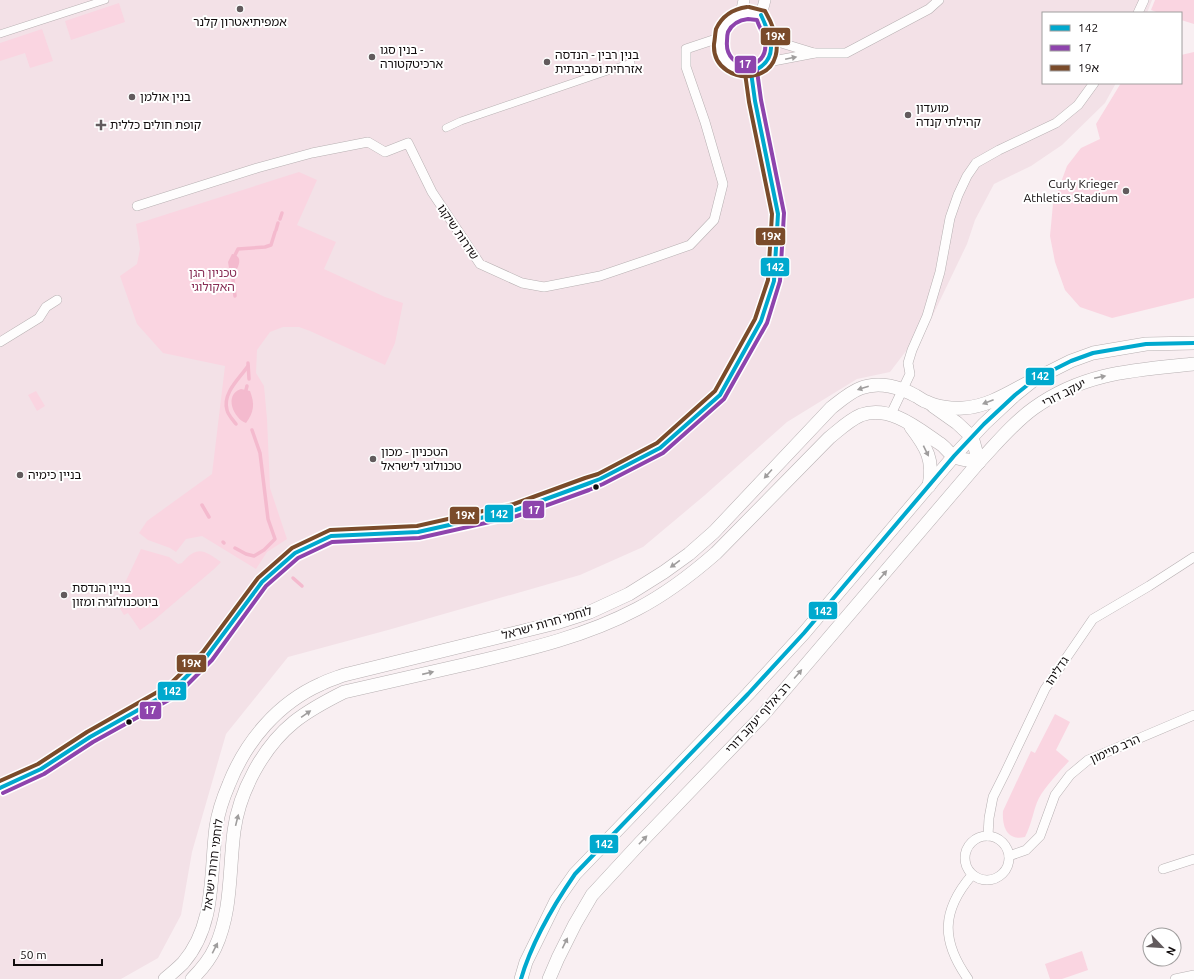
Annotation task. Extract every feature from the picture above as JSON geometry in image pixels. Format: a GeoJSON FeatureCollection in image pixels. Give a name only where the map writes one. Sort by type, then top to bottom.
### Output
{"type":"FeatureCollection","features":[{"type":"Feature","properties":{"kind":"main road","name":"רב אלוף יעקב דורי"},"geometry":{"type":"LineString","coordinates":[[521,979],[526,962],[556,901],[575,874],[789,649],[954,456],[1015,395],[1035,379],[1071,361],[1093,353],[1146,344],[1194,343]]}},
{"type":"Feature","properties":{"kind":"main road","name":"יעקב דורי"},"geometry":{"type":"LineString","coordinates":[[979,462],[1033,408],[1066,389],[1092,379],[1126,371],[1194,364]]}},
{"type":"Feature","properties":{"kind":"main road","name":"לוחמי חרות ישראל"},"geometry":{"type":"LineString","coordinates":[[165,979],[183,963],[196,945],[204,927],[209,908],[216,826],[223,798],[234,771],[250,744],[264,726],[282,709],[304,693],[344,675],[556,623],[590,612],[629,594],[689,554],[714,532],[831,408],[860,388],[875,385],[887,386],[903,390],[927,403],[963,408],[978,406],[992,401],[1035,379]]}},
{"type":"Feature","properties":{"kind":"main road"},"geometry":{"type":"LineString","coordinates":[[927,403],[957,423],[972,437],[979,462]]}},
{"type":"Feature","properties":{"kind":"main road","name":"לוחמי חרות ישראל"},"geometry":{"type":"LineString","coordinates":[[192,979],[203,967],[215,949],[223,928],[227,909],[234,830],[246,790],[253,774],[277,738],[294,722],[317,706],[344,692],[557,642],[594,629],[637,609],[665,592],[716,553],[829,438],[844,425],[862,415],[876,413],[891,414],[907,421],[942,444],[954,456],[979,462]]}},
{"type":"Feature","properties":{"kind":"main road"},"geometry":{"type":"LineString","coordinates":[[907,421],[918,436],[928,454],[932,469],[929,486]]}},
{"type":"Feature","properties":{"kind":"main road","name":"רב אלוף יעקב דורי"},"geometry":{"type":"LineString","coordinates":[[549,979],[575,924],[592,895],[763,715],[979,462]]}},
{"type":"Feature","properties":{"kind":"street"},"geometry":{"type":"LineString","coordinates":[[0,34],[105,0]]}},
{"type":"Feature","properties":{"kind":"street"},"geometry":{"type":"LineString","coordinates":[[741,14],[744,0]]}},
{"type":"Feature","properties":{"kind":"street"},"geometry":{"type":"LineString","coordinates":[[761,15],[748,13],[733,17],[726,23],[722,30],[719,38],[721,51],[727,63],[734,68],[751,72],[764,67],[768,62],[771,48],[770,37],[768,28],[761,15],[765,0]]}},
{"type":"Feature","properties":{"kind":"street"},"geometry":{"type":"LineString","coordinates":[[768,62],[815,53],[846,53],[929,9],[939,0]]}},
{"type":"Feature","properties":{"kind":"street"},"geometry":{"type":"LineString","coordinates":[[1138,12],[1144,0]]}},
{"type":"Feature","properties":{"kind":"street"},"geometry":{"type":"LineString","coordinates":[[770,37],[778,42],[815,53]]}},
{"type":"Feature","properties":{"kind":"street","name":"שדרות שיקגו"},"geometry":{"type":"LineString","coordinates":[[137,206],[257,168],[312,153],[368,142],[385,152],[408,142],[432,192],[480,264],[522,284],[544,287],[600,276],[690,245],[714,220],[723,184],[705,122],[686,67],[686,49],[719,38]]}},
{"type":"Feature","properties":{"kind":"street"},"geometry":{"type":"LineString","coordinates":[[446,128],[631,63]]}},
{"type":"Feature","properties":{"kind":"street"},"geometry":{"type":"LineString","coordinates":[[0,788],[40,769],[90,737],[172,691],[207,656],[262,582],[295,552],[331,536],[418,532],[516,510],[600,479],[660,448],[720,395],[761,321],[774,281],[778,214],[755,101],[751,72]]}},
{"type":"Feature","properties":{"kind":"street"},"geometry":{"type":"LineString","coordinates":[[891,414],[910,374],[908,363],[927,316],[940,272],[950,218],[958,195],[967,176],[976,163],[999,150],[1056,123],[1078,105],[1093,84]]}},
{"type":"Feature","properties":{"kind":"street"},"geometry":{"type":"LineString","coordinates":[[0,342],[39,318],[46,307],[57,300]]}},
{"type":"Feature","properties":{"kind":"street","name":"גדליהו"},"geometry":{"type":"LineString","coordinates":[[988,836],[989,818],[993,797],[1045,689],[1093,619],[1194,558]]}},
{"type":"Feature","properties":{"kind":"street","name":"הרב מיימון"},"geometry":{"type":"LineString","coordinates":[[1009,856],[1026,850],[1040,836],[1055,795],[1070,776],[1088,760],[1194,715]]}},
{"type":"Feature","properties":{"kind":"street"},"geometry":{"type":"LineString","coordinates":[[988,836],[996,838],[1002,842],[1009,856],[1006,870],[995,879],[988,880],[981,880],[972,875],[966,866],[964,859],[965,852],[974,840],[988,836]]}},
{"type":"Feature","properties":{"kind":"street"},"geometry":{"type":"LineString","coordinates":[[1163,869],[1194,859]]}},
{"type":"Feature","properties":{"kind":"street"},"geometry":{"type":"LineString","coordinates":[[968,979],[958,965],[951,948],[948,931],[950,910],[961,888],[972,875]]}},
{"type":"Feature","properties":{"kind":"street"},"geometry":{"type":"LineString","coordinates":[[1175,979],[1194,975]]}},
{"type":"Feature","properties":{"kind":"shaded area","name":"הטכניון - מכון טכנולוגי לישראל"},"geometry":{"type":"Polygon","coordinates":[[[0,0],[1152,0],[1147,12],[1042,12],[1042,84],[1115,84],[1105,103],[1062,145],[1031,166],[994,184],[975,220],[967,244],[932,317],[890,372],[857,379],[787,422],[705,495],[643,547],[580,575],[288,657],[226,734],[192,852],[181,915],[158,958],[121,979],[0,979],[0,0]]]}},
{"type":"Feature","properties":{"kind":"shaded area"},"geometry":{"type":"Polygon","coordinates":[[[232,254],[239,258],[236,271],[232,271],[229,268],[228,262],[232,254]]]}},
{"type":"Feature","properties":{"kind":"shaded area"},"geometry":{"type":"Polygon","coordinates":[[[241,389],[250,391],[253,400],[251,415],[246,423],[238,417],[232,407],[232,396],[241,389]]]}},
{"type":"Feature","properties":{"kind":"green space"},"geometry":{"type":"Polygon","coordinates":[[[1155,0],[1194,0],[1194,24],[1182,20],[1182,12],[1156,12],[1151,10],[1155,0]]]}},
{"type":"Feature","properties":{"kind":"green space"},"geometry":{"type":"Polygon","coordinates":[[[119,3],[125,22],[71,40],[65,21],[119,3]]]}},
{"type":"Feature","properties":{"kind":"green space"},"geometry":{"type":"Polygon","coordinates":[[[42,29],[53,61],[30,68],[25,53],[0,61],[0,43],[42,29]]]}},
{"type":"Feature","properties":{"kind":"green space","name":"Curly Krieger Athletics Stadium"},"geometry":{"type":"Polygon","coordinates":[[[1194,52],[1194,298],[1112,318],[1080,307],[1065,290],[1055,262],[1050,236],[1053,204],[1067,166],[1081,148],[1100,139],[1096,124],[1120,84],[1182,84],[1182,55],[1194,52]]]}},
{"type":"Feature","properties":{"kind":"green space","name":"טכניון הגן האקולוגי"},"geometry":{"type":"Polygon","coordinates":[[[299,172],[317,180],[297,225],[336,242],[324,269],[385,297],[403,303],[395,343],[385,365],[299,327],[283,327],[270,332],[257,350],[256,373],[264,386],[270,488],[287,539],[267,552],[256,569],[202,536],[186,539],[176,552],[170,548],[148,540],[139,533],[147,521],[212,474],[225,366],[163,353],[137,324],[120,276],[137,264],[140,249],[136,224],[299,172]]]}},
{"type":"Feature","properties":{"kind":"green space"},"geometry":{"type":"Polygon","coordinates":[[[36,391],[45,406],[37,411],[28,395],[36,391]]]}},
{"type":"Feature","properties":{"kind":"green space"},"geometry":{"type":"Polygon","coordinates":[[[141,549],[169,557],[178,564],[182,563],[192,554],[201,551],[221,562],[153,621],[140,630],[128,613],[124,615],[116,602],[141,549]]]}},
{"type":"Feature","properties":{"kind":"green space"},"geometry":{"type":"Polygon","coordinates":[[[1055,714],[1070,722],[1056,750],[1069,761],[1039,798],[1025,837],[1014,837],[1007,832],[1003,822],[1003,811],[1031,751],[1035,753],[1055,714]]]}},
{"type":"Feature","properties":{"kind":"green space"},"geometry":{"type":"Polygon","coordinates":[[[1082,951],[1088,970],[1062,979],[1050,979],[1045,964],[1082,951]]]}},
{"type":"Feature","properties":{"kind":"waterway"},"geometry":{"type":"LineString","coordinates":[[280,219],[282,213]]}},
{"type":"Feature","properties":{"kind":"waterway"},"geometry":{"type":"LineString","coordinates":[[276,230],[278,223]]}},
{"type":"Feature","properties":{"kind":"waterway"},"geometry":{"type":"LineString","coordinates":[[235,255],[238,249],[265,247],[271,245],[275,232]]}},
{"type":"Feature","properties":{"kind":"waterway"},"geometry":{"type":"LineString","coordinates":[[232,271],[235,296]]}},
{"type":"Feature","properties":{"kind":"waterway"},"geometry":{"type":"LineString","coordinates":[[248,363],[249,379]]}},
{"type":"Feature","properties":{"kind":"waterway"},"geometry":{"type":"LineString","coordinates":[[236,424],[228,412],[226,404],[227,398],[229,392],[248,366]]}},
{"type":"Feature","properties":{"kind":"waterway"},"geometry":{"type":"LineString","coordinates":[[246,390],[247,386]]}},
{"type":"Feature","properties":{"kind":"waterway"},"geometry":{"type":"LineString","coordinates":[[235,548],[246,554],[254,556],[264,550],[275,539],[268,519],[260,453],[252,430]]}},
{"type":"Feature","properties":{"kind":"waterway"},"geometry":{"type":"LineString","coordinates":[[202,505],[209,517]]}},
{"type":"Feature","properties":{"kind":"waterway"},"geometry":{"type":"LineString","coordinates":[[293,578],[302,586]]}},
{"type":"Feature","properties":{"kind":"transit line","name":"19א"},"geometry":{"type":"LineString","coordinates":[[747,7],[737,9],[721,20],[716,29],[714,44],[717,60],[727,70],[741,76],[755,75],[768,69],[776,56],[776,37],[765,11],[749,7]]}},
{"type":"Feature","properties":{"kind":"transit line","name":"142"},"geometry":{"type":"LineString","coordinates":[[751,72],[766,62],[770,55],[770,40],[761,15]]}},
{"type":"Feature","properties":{"kind":"transit line","name":"17"},"geometry":{"type":"LineString","coordinates":[[748,19],[757,20],[764,36],[765,51],[761,59],[747,65],[732,59],[728,51],[727,39],[728,32],[734,25],[739,21],[748,19]]}},
{"type":"Feature","properties":{"kind":"transit line","name":"17"},"geometry":{"type":"LineString","coordinates":[[3,793],[44,774],[93,742],[176,696],[212,660],[266,586],[298,558],[332,542],[419,538],[517,516],[589,490],[663,453],[724,399],[767,323],[780,281],[784,213],[761,100],[757,71]]}},
{"type":"Feature","properties":{"kind":"transit line","name":"142"},"geometry":{"type":"LineString","coordinates":[[0,788],[41,769],[90,737],[172,691],[207,656],[262,582],[295,553],[331,536],[418,532],[516,510],[587,484],[600,479],[660,448],[720,395],[761,321],[774,281],[778,214],[755,101],[751,72]]}},
{"type":"Feature","properties":{"kind":"transit line","name":"19א"},"geometry":{"type":"LineString","coordinates":[[0,781],[38,764],[87,732],[168,686],[203,652],[258,578],[292,548],[330,530],[417,526],[514,504],[598,474],[657,443],[715,391],[755,319],[768,280],[772,214],[749,102],[745,73]]}},
{"type":"Feature","properties":{"kind":"transit line","name":"142"},"geometry":{"type":"LineString","coordinates":[[521,979],[531,951],[544,924],[575,874],[748,694],[804,633],[954,456],[984,424],[1015,395],[1035,379],[1071,361],[1093,353],[1146,344],[1194,343]]}},
{"type":"Feature","properties":{"kind":"place","name":"אמפיתיאטרון קלנר"},"geometry":{"type":"Point","coordinates":[240,9]}},
{"type":"Feature","properties":{"kind":"place","name":"בנין סגו - ארכיטקטורה"},"geometry":{"type":"Point","coordinates":[372,57]}},
{"type":"Feature","properties":{"kind":"place","name":"בנין רבין - הנדסה אזרחית וסביבתית"},"geometry":{"type":"Point","coordinates":[547,62]}},
{"type":"Feature","properties":{"kind":"place","name":"בנין אולמן"},"geometry":{"type":"Point","coordinates":[132,97]}},
{"type":"Feature","properties":{"kind":"place","name":"מועדון קהילתי קנדה"},"geometry":{"type":"Point","coordinates":[908,115]}},
{"type":"Feature","properties":{"kind":"place","name":"קופת חולים כללית"},"geometry":{"type":"Point","coordinates":[101,125]}},
{"type":"Feature","properties":{"kind":"place","name":"Curly Krieger Athletics Stadium"},"geometry":{"type":"Point","coordinates":[1126,191]}},
{"type":"Feature","properties":{"kind":"place","name":"הטכניון - מכון טכנולוגי לישראל"},"geometry":{"type":"Point","coordinates":[373,459]}},
{"type":"Feature","properties":{"kind":"place","name":"בניין כימיה"},"geometry":{"type":"Point","coordinates":[20,475]}},
{"type":"Feature","properties":{"kind":"place","name":"בניין הנדסת ביוטכנולוגיה ומזון"},"geometry":{"type":"Point","coordinates":[64,595]}}]}
